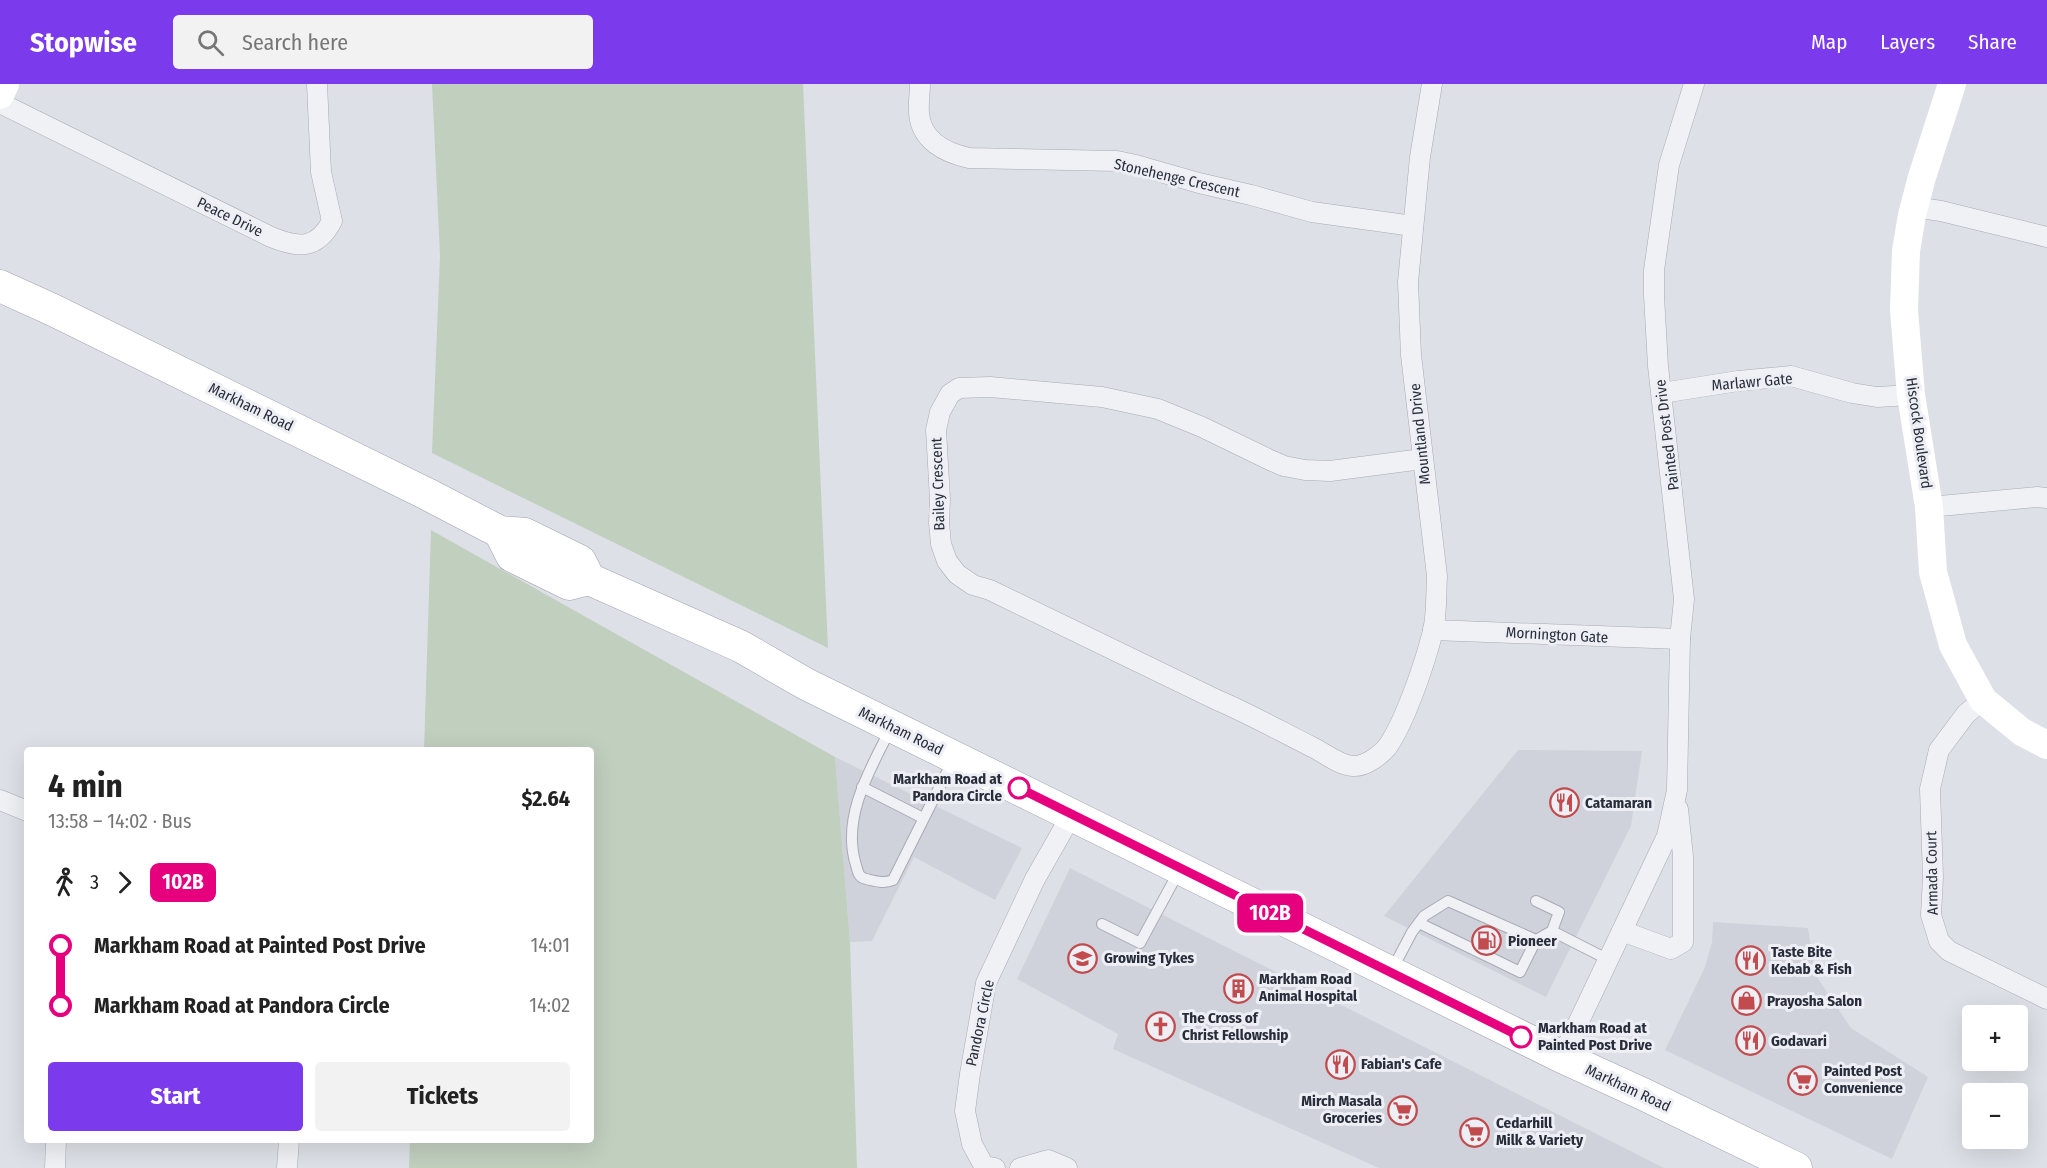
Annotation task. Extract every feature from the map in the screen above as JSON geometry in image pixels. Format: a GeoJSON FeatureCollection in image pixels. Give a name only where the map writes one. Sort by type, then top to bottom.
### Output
{"type":"FeatureCollection","features":[{"type":"Feature","properties":{"kind":"main road","name":"Markham Road"},"geometry":{"type":"LineString","coordinates":[[0,286],[427,494],[500,532],[512,556],[569,584],[589,579],[740,646],[806,684],[955,758],[1562,1057],[1796,1168]]}},
{"type":"Feature","properties":{"kind":"street"},"geometry":{"type":"LineString","coordinates":[[0,95],[4,84]]}},
{"type":"Feature","properties":{"kind":"street","name":"Peace Drive"},"geometry":{"type":"LineString","coordinates":[[0,103],[271,237],[291,244],[307,244],[320,238],[332,221],[321,172],[317,84]]}},
{"type":"Feature","properties":{"kind":"street","name":"Stonehenge Crescent"},"geometry":{"type":"LineString","coordinates":[[920,84],[919,115],[925,131],[935,144],[948,154],[969,158],[1117,161],[1312,212],[1413,226]]}},
{"type":"Feature","properties":{"kind":"street","name":"Mountland Drive"},"geometry":{"type":"LineString","coordinates":[[1363,764],[1380,754],[1387,746],[1411,696],[1433,630],[1437,576],[1411,355],[1408,282],[1424,125],[1432,84]]}},
{"type":"Feature","properties":{"kind":"street","name":"Painted Post Drive"},"geometry":{"type":"LineString","coordinates":[[1622,931],[1671,949],[1683,942],[1683,856],[1677,790],[1680,639],[1684,599],[1654,319],[1654,270],[1669,165],[1694,84]]}},
{"type":"Feature","properties":{"kind":"street","name":"Hiscock Boulevard"},"geometry":{"type":"LineString","coordinates":[[1952,84],[1914,207],[1906,251],[1904,310],[1911,395],[1929,507],[1934,572],[1938,595],[1953,645],[1983,699],[2022,732],[2047,745]]}},
{"type":"Feature","properties":{"kind":"street"},"geometry":{"type":"LineString","coordinates":[[1914,207],[1941,211],[2047,237]]}},
{"type":"Feature","properties":{"kind":"street","name":"Marlawr Gate"},"geometry":{"type":"LineString","coordinates":[[1662,393],[1738,381],[1791,376],[1852,393],[1877,397],[1911,395]]}},
{"type":"Feature","properties":{"kind":"street","name":"Bailey Crescent"},"geometry":{"type":"LineString","coordinates":[[1363,764],[1354,766],[1329,758],[1254,716],[990,590],[973,585],[957,574],[948,561],[941,544],[936,430],[940,412],[950,394],[959,388],[990,387],[1102,397],[1158,409],[1277,463],[1305,470],[1330,471],[1422,459]]}},
{"type":"Feature","properties":{"kind":"street"},"geometry":{"type":"LineString","coordinates":[[1929,507],[2047,498]]}},
{"type":"Feature","properties":{"kind":"street","name":"Mornington Gate"},"geometry":{"type":"LineString","coordinates":[[1433,630],[1680,639]]}},
{"type":"Feature","properties":{"kind":"street","name":"Armada Court"},"geometry":{"type":"LineString","coordinates":[[1983,699],[1966,714],[1939,750],[1930,789],[1933,877],[1931,915],[1939,941],[1949,951],[2047,999]]}},
{"type":"Feature","properties":{"kind":"street","name":"Painted Post Drive"},"geometry":{"type":"LineString","coordinates":[[1562,1057],[1667,836],[1677,790]]}},
{"type":"Feature","properties":{"kind":"street"},"geometry":{"type":"LineString","coordinates":[[0,800],[24,810]]}},
{"type":"Feature","properties":{"kind":"street","name":"Pandora Circle"},"geometry":{"type":"LineString","coordinates":[[995,1168],[984,1166],[972,1144],[966,1111],[986,983],[1035,879],[1072,814]]}},
{"type":"Feature","properties":{"kind":"street"},"geometry":{"type":"LineString","coordinates":[[55,1168],[56,1143]]}},
{"type":"Feature","properties":{"kind":"street"},"geometry":{"type":"LineString","coordinates":[[287,1168],[289,1143]]}},
{"type":"Feature","properties":{"kind":"street"},"geometry":{"type":"LineString","coordinates":[[1020,1168],[1048,1160],[1067,1168]]}},
{"type":"Feature","properties":{"kind":"lane"},"geometry":{"type":"LineString","coordinates":[[892,726],[862,787],[851,846],[858,874],[862,878],[886,883],[893,880],[955,758]]}},
{"type":"Feature","properties":{"kind":"lane"},"geometry":{"type":"LineString","coordinates":[[862,787],[923,818]]}},
{"type":"Feature","properties":{"kind":"lane"},"geometry":{"type":"LineString","coordinates":[[1102,924],[1140,943],[1181,868]]}},
{"type":"Feature","properties":{"kind":"lane"},"geometry":{"type":"LineString","coordinates":[[1419,923],[1456,937],[1495,956],[1520,972],[1536,940],[1552,931],[1559,912],[1536,901]]}},
{"type":"Feature","properties":{"kind":"lane"},"geometry":{"type":"LineString","coordinates":[[1392,972],[1424,916],[1448,902],[1507,931],[1536,940]]}},
{"type":"Feature","properties":{"kind":"lane"},"geometry":{"type":"LineString","coordinates":[[1552,931],[1609,960]]}},
{"type":"Feature","properties":{"kind":"shaded area"},"geometry":{"type":"Polygon","coordinates":[[[1518,750],[1642,751],[1631,826],[1546,997],[1384,916],[1518,750]]]}},
{"type":"Feature","properties":{"kind":"shaded area"},"geometry":{"type":"Polygon","coordinates":[[[835,757],[1022,848],[995,900],[914,857],[872,941],[850,942],[835,757]]]}},
{"type":"Feature","properties":{"kind":"shaded area"},"geometry":{"type":"Polygon","coordinates":[[[1070,868],[1664,1168],[1379,1168],[1113,1049],[1118,1034],[1017,979],[1070,868]]]}},
{"type":"Feature","properties":{"kind":"shaded area"},"geometry":{"type":"Polygon","coordinates":[[[1713,922],[1808,928],[1815,974],[1851,1028],[1928,1077],[1892,1159],[1665,1050],[1705,967],[1712,942],[1713,922]]]}},
{"type":"Feature","properties":{"kind":"green space"},"geometry":{"type":"Polygon","coordinates":[[[432,84],[803,84],[828,648],[432,453],[440,256],[432,84]]]}},
{"type":"Feature","properties":{"kind":"green space"},"geometry":{"type":"Polygon","coordinates":[[[431,530],[835,757],[850,942],[857,1168],[409,1168],[410,1143],[594,1143],[594,747],[424,747],[431,530]]]}},
{"type":"Feature","properties":{"kind":"bus line","name":"102B"},"geometry":{"type":"LineString","coordinates":[[1019,788],[1521,1037]]}},
{"type":"Feature","properties":{"kind":"place","name":"Markham Road at Pandora Circle"},"geometry":{"type":"Point","coordinates":[1019,788]}},
{"type":"Feature","properties":{"kind":"place","name":"Catamaran"},"geometry":{"type":"Point","coordinates":[1564,803]}},
{"type":"Feature","properties":{"kind":"place","name":"Pioneer"},"geometry":{"type":"Point","coordinates":[1487,941]}},
{"type":"Feature","properties":{"kind":"place","name":"Growing Tykes"},"geometry":{"type":"Point","coordinates":[1083,958]}},
{"type":"Feature","properties":{"kind":"place","name":"Taste Bite Kebab & Fish"},"geometry":{"type":"Point","coordinates":[1750,961]}},
{"type":"Feature","properties":{"kind":"place","name":"Markham Road Animal Hospital"},"geometry":{"type":"Point","coordinates":[1238,988]}},
{"type":"Feature","properties":{"kind":"place","name":"Prayosha Salon"},"geometry":{"type":"Point","coordinates":[1746,1001]}},
{"type":"Feature","properties":{"kind":"place","name":"The Cross of Christ Fellowship"},"geometry":{"type":"Point","coordinates":[1161,1027]}},
{"type":"Feature","properties":{"kind":"place","name":"Markham Road at Painted Post Drive"},"geometry":{"type":"Point","coordinates":[1521,1037]}},
{"type":"Feature","properties":{"kind":"place","name":"Godavari"},"geometry":{"type":"Point","coordinates":[1750,1041]}},
{"type":"Feature","properties":{"kind":"place","name":"Fabian's Cafe"},"geometry":{"type":"Point","coordinates":[1340,1064]}},
{"type":"Feature","properties":{"kind":"place","name":"Painted Post Convenience"},"geometry":{"type":"Point","coordinates":[1803,1080]}},
{"type":"Feature","properties":{"kind":"place","name":"Mirch Masala Groceries"},"geometry":{"type":"Point","coordinates":[1403,1110]}},
{"type":"Feature","properties":{"kind":"place","name":"Cedarhill Milk & Variety"},"geometry":{"type":"Point","coordinates":[1475,1132]}}]}
